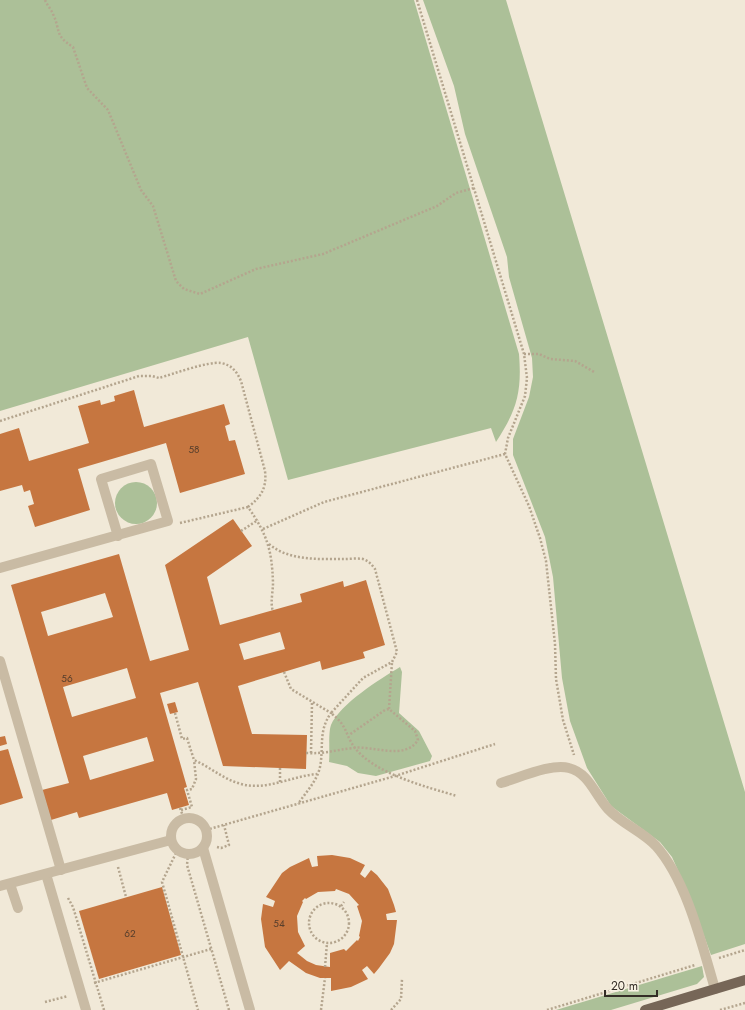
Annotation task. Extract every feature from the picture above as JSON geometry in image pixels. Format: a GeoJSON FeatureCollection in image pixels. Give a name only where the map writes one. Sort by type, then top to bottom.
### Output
{"type":"FeatureCollection","features":[{"type":"Feature","properties":{"kind":"main road"},"geometry":{"type":"LineString","coordinates":[[645,1010],[745,980]]}},
{"type":"Feature","properties":{"kind":"lane"},"geometry":{"type":"LineString","coordinates":[[0,568],[118,536],[168,521],[151,464],[100,479],[118,536]]}},
{"type":"Feature","properties":{"kind":"lane"},"geometry":{"type":"LineString","coordinates":[[0,661],[61,870]]}},
{"type":"Feature","properties":{"kind":"lane"},"geometry":{"type":"LineString","coordinates":[[502,783],[559,767],[569,768],[582,773],[608,809],[619,819],[644,835],[656,846],[668,862],[687,904],[715,989]]}},
{"type":"Feature","properties":{"kind":"lane"},"geometry":{"type":"LineString","coordinates":[[204,846],[193,854],[188,854],[177,850],[171,840],[171,834],[182,812],[189,818],[200,821],[206,830],[204,846],[250,1010]]}},
{"type":"Feature","properties":{"kind":"lane"},"geometry":{"type":"LineString","coordinates":[[0,886],[171,840]]}},
{"type":"Feature","properties":{"kind":"lane"},"geometry":{"type":"LineString","coordinates":[[46,874],[86,1010]]}},
{"type":"Feature","properties":{"kind":"lane"},"geometry":{"type":"LineString","coordinates":[[10,884],[18,908]]}},
{"type":"Feature","properties":{"kind":"path"},"geometry":{"type":"LineString","coordinates":[[45,0],[54,15],[56,30],[63,41],[73,47],[87,88],[108,110],[141,190],[153,206],[176,281],[184,289],[200,294],[256,269],[323,254],[437,206],[456,193],[474,188]]}},
{"type":"Feature","properties":{"kind":"path"},"geometry":{"type":"LineString","coordinates":[[417,0],[524,354],[527,378],[525,396],[508,438],[505,454],[529,506],[540,538],[548,576],[555,644],[556,679],[563,720],[582,773]]}},
{"type":"Feature","properties":{"kind":"path"},"geometry":{"type":"LineString","coordinates":[[524,354],[539,354],[550,358],[574,360],[594,372]]}},
{"type":"Feature","properties":{"kind":"path"},"geometry":{"type":"LineString","coordinates":[[0,421],[139,376],[152,376],[160,378],[214,363],[228,365],[234,369],[241,381],[265,471],[266,482],[264,490],[257,500],[248,507],[173,524],[168,521]]}},
{"type":"Feature","properties":{"kind":"path"},"geometry":{"type":"LineString","coordinates":[[263,529],[324,502],[505,454]]}},
{"type":"Feature","properties":{"kind":"path"},"geometry":{"type":"LineString","coordinates":[[248,507],[258,520],[269,544],[272,574],[273,611]]}},
{"type":"Feature","properties":{"kind":"path"},"geometry":{"type":"LineString","coordinates":[[241,531],[258,520]]}},
{"type":"Feature","properties":{"kind":"path"},"geometry":{"type":"LineString","coordinates":[[269,544],[279,552],[318,560],[363,559],[371,564],[375,569],[397,652],[392,662],[389,709]]}},
{"type":"Feature","properties":{"kind":"path"},"geometry":{"type":"LineString","coordinates":[[297,804],[313,784],[317,774],[322,754],[324,722],[363,678],[392,662]]}},
{"type":"Feature","properties":{"kind":"path"},"geometry":{"type":"LineString","coordinates":[[284,672],[291,689],[338,718],[349,735],[354,747],[364,758],[395,776],[457,796]]}},
{"type":"Feature","properties":{"kind":"path"},"geometry":{"type":"LineString","coordinates":[[311,754],[312,703]]}},
{"type":"Feature","properties":{"kind":"path"},"geometry":{"type":"LineString","coordinates":[[349,735],[385,710],[389,709]]}},
{"type":"Feature","properties":{"kind":"path"},"geometry":{"type":"LineString","coordinates":[[306,753],[322,754],[354,747],[400,750],[408,749],[418,740],[415,731],[389,709]]}},
{"type":"Feature","properties":{"kind":"path"},"geometry":{"type":"LineString","coordinates":[[175,714],[182,739],[187,738],[194,760],[196,779],[192,789],[187,790],[192,807],[182,812]]}},
{"type":"Feature","properties":{"kind":"path"},"geometry":{"type":"LineString","coordinates":[[206,830],[395,776],[495,744]]}},
{"type":"Feature","properties":{"kind":"path"},"geometry":{"type":"LineString","coordinates":[[194,760],[222,777],[241,784],[266,785],[317,774]]}},
{"type":"Feature","properties":{"kind":"path"},"geometry":{"type":"LineString","coordinates":[[280,768],[280,782]]}},
{"type":"Feature","properties":{"kind":"path"},"geometry":{"type":"LineString","coordinates":[[204,846],[221,848],[230,845],[224,825]]}},
{"type":"Feature","properties":{"kind":"path"},"geometry":{"type":"LineString","coordinates":[[177,850],[162,882],[198,1010]]}},
{"type":"Feature","properties":{"kind":"path"},"geometry":{"type":"LineString","coordinates":[[188,854],[187,865],[229,1010]]}},
{"type":"Feature","properties":{"kind":"path"},"geometry":{"type":"LineString","coordinates":[[114,855],[126,897]]}},
{"type":"Feature","properties":{"kind":"path"},"geometry":{"type":"LineString","coordinates":[[67,897],[73,907],[104,1010]]}},
{"type":"Feature","properties":{"kind":"path"},"geometry":{"type":"LineString","coordinates":[[332,902],[341,906],[348,915],[349,929],[340,940],[327,942],[320,941],[311,930],[310,917],[313,910],[325,903],[332,902]]}},
{"type":"Feature","properties":{"kind":"path"},"geometry":{"type":"LineString","coordinates":[[341,906],[344,902]]}},
{"type":"Feature","properties":{"kind":"path"},"geometry":{"type":"LineString","coordinates":[[325,967],[327,942]]}},
{"type":"Feature","properties":{"kind":"path"},"geometry":{"type":"LineString","coordinates":[[45,1002],[96,983],[211,949]]}},
{"type":"Feature","properties":{"kind":"path"},"geometry":{"type":"LineString","coordinates":[[547,1010],[745,950]]}},
{"type":"Feature","properties":{"kind":"path"},"geometry":{"type":"LineString","coordinates":[[321,1010],[325,978]]}},
{"type":"Feature","properties":{"kind":"path"},"geometry":{"type":"LineString","coordinates":[[391,1010],[401,999],[402,979]]}},
{"type":"Feature","properties":{"kind":"path"},"geometry":{"type":"LineString","coordinates":[[720,1010],[745,1003]]}},
{"type":"Feature","properties":{"kind":"green space"},"geometry":{"type":"Polygon","coordinates":[[[0,0],[414,0],[519,354],[519,390],[509,420],[496,442],[491,428],[288,480],[248,337],[0,411],[0,0]]]}},
{"type":"Feature","properties":{"kind":"green space"},"geometry":{"type":"Polygon","coordinates":[[[423,0],[506,0],[745,792],[745,944],[711,955],[689,895],[672,857],[660,842],[611,806],[587,768],[570,721],[562,678],[553,577],[545,537],[513,455],[513,439],[529,397],[533,377],[532,358],[509,277],[507,257],[465,134],[454,86],[423,0]]]}},
{"type":"Feature","properties":{"kind":"green space"},"geometry":{"type":"Polygon","coordinates":[[[132,482],[140,482],[148,485],[154,491],[157,503],[154,515],[148,521],[140,524],[132,524],[124,521],[118,515],[115,507],[115,499],[118,491],[124,485],[132,482]]]}},
{"type":"Feature","properties":{"kind":"green space"},"geometry":{"type":"Polygon","coordinates":[[[400,667],[402,672],[399,713],[419,731],[432,756],[430,761],[376,776],[358,773],[347,766],[329,762],[330,729],[336,717],[361,693],[400,667]]]}},
{"type":"Feature","properties":{"kind":"green space"},"geometry":{"type":"Polygon","coordinates":[[[702,966],[704,977],[697,984],[611,1010],[556,1010],[702,966]]]}},
{"type":"Feature","properties":{"kind":"building"},"geometry":{"type":"Polygon","coordinates":[[[134,390],[144,427],[224,404],[230,424],[225,426],[229,441],[235,440],[245,474],[180,493],[166,443],[78,469],[90,510],[35,527],[28,506],[34,504],[30,490],[24,492],[22,485],[0,491],[0,434],[19,428],[29,461],[89,443],[78,406],[100,400],[101,405],[115,401],[114,396],[134,390]]]}},
{"type":"Feature","properties":{"kind":"building"},"geometry":{"type":"Polygon","coordinates":[[[233,519],[252,546],[207,577],[220,625],[302,602],[300,594],[343,581],[344,587],[366,580],[385,645],[363,652],[365,658],[322,670],[320,661],[238,686],[252,734],[307,735],[306,769],[223,766],[198,682],[160,693],[187,787],[184,788],[189,805],[172,810],[167,793],[79,818],[77,812],[51,820],[42,790],[69,783],[11,585],[119,554],[150,661],[189,650],[165,565],[233,519]],[[105,593],[41,612],[48,636],[113,617],[105,593]],[[280,632],[239,644],[244,660],[285,649],[280,632]],[[127,668],[63,687],[72,717],[136,698],[127,668]],[[147,737],[83,756],[90,780],[154,761],[147,737]]]}},
{"type":"Feature","properties":{"kind":"building"},"geometry":{"type":"Polygon","coordinates":[[[175,702],[178,712],[170,714],[167,704],[175,702]]]}},
{"type":"Feature","properties":{"kind":"building"},"geometry":{"type":"Polygon","coordinates":[[[5,736],[7,744],[0,746],[0,737],[5,736]]]}},
{"type":"Feature","properties":{"kind":"building"},"geometry":{"type":"Polygon","coordinates":[[[8,749],[23,798],[0,805],[0,751],[8,749]]]}},
{"type":"Feature","properties":{"kind":"building"},"geometry":{"type":"Polygon","coordinates":[[[332,855],[350,858],[365,865],[360,874],[365,878],[371,870],[377,875],[388,889],[396,912],[386,914],[387,920],[397,920],[394,944],[390,953],[374,974],[367,966],[362,970],[368,979],[351,987],[331,991],[331,978],[320,978],[306,973],[289,961],[280,970],[265,947],[261,919],[263,904],[273,907],[275,901],[266,897],[282,873],[290,867],[309,858],[312,867],[318,866],[317,856],[332,855]],[[336,889],[335,891],[318,892],[302,901],[303,902],[297,916],[298,932],[305,946],[297,953],[307,961],[316,965],[330,967],[330,953],[344,949],[346,951],[357,940],[358,941],[362,921],[357,906],[359,905],[349,894],[336,889]]]}},
{"type":"Feature","properties":{"kind":"building"},"geometry":{"type":"Polygon","coordinates":[[[162,887],[181,955],[99,979],[79,911],[162,887]]]}}]}
